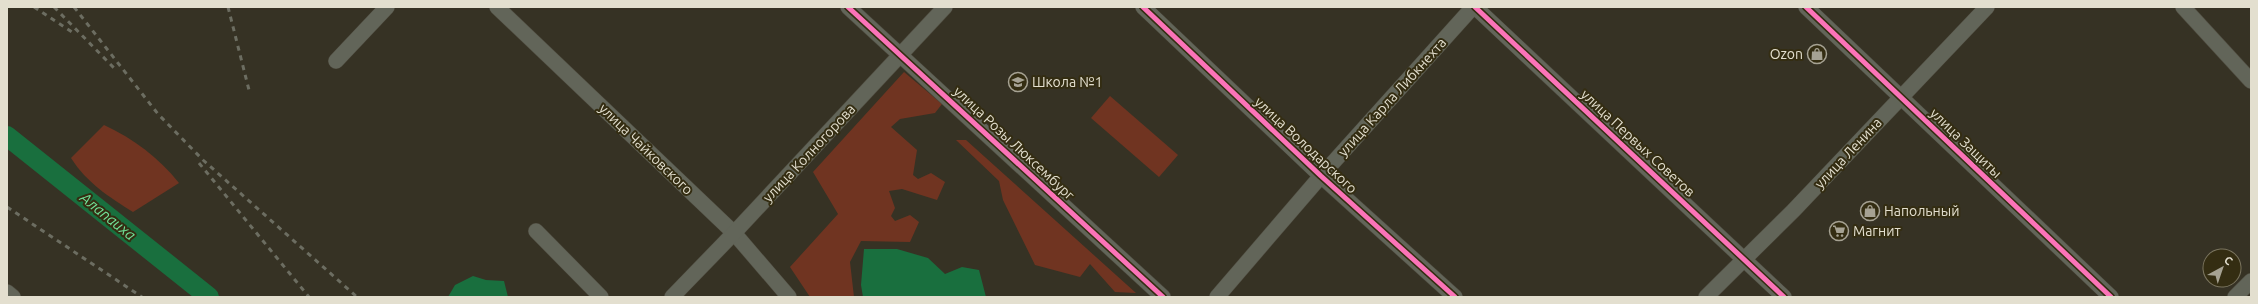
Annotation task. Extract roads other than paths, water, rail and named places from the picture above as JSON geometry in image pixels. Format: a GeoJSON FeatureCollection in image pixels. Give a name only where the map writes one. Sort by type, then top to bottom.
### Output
{"type":"FeatureCollection","features":[{"type":"Feature","properties":{"kind":"street"},"geometry":{"type":"LineString","coordinates":[[336,61],[387,7]]}},
{"type":"Feature","properties":{"kind":"street","name":"улица Чайковского"},"geometry":{"type":"LineString","coordinates":[[497,7],[734,234],[789,297]]}},
{"type":"Feature","properties":{"kind":"street","name":"улица Розы Люксембург"},"geometry":{"type":"LineString","coordinates":[[848,7],[899,56],[1163,297]]}},
{"type":"Feature","properties":{"kind":"street","name":"улица Колногорова"},"geometry":{"type":"LineString","coordinates":[[672,297],[734,234],[945,7]]}},
{"type":"Feature","properties":{"kind":"street","name":"улица Володарского"},"geometry":{"type":"LineString","coordinates":[[1143,7],[1321,176],[1455,297]]}},
{"type":"Feature","properties":{"kind":"street","name":"улица Карла Либкнехта"},"geometry":{"type":"LineString","coordinates":[[1217,297],[1321,176],[1474,7]]}},
{"type":"Feature","properties":{"kind":"street","name":"улица Первых Советов"},"geometry":{"type":"LineString","coordinates":[[1474,7],[1784,297]]}},
{"type":"Feature","properties":{"kind":"street","name":"улица Защиты"},"geometry":{"type":"LineString","coordinates":[[1806,7],[2110,297]]}},
{"type":"Feature","properties":{"kind":"street","name":"улица Ленина"},"geometry":{"type":"LineString","coordinates":[[1706,297],[1793,211],[1987,7]]}},
{"type":"Feature","properties":{"kind":"street"},"geometry":{"type":"LineString","coordinates":[[2183,7],[2251,81]]}},
{"type":"Feature","properties":{"kind":"street"},"geometry":{"type":"LineString","coordinates":[[536,231],[601,297]]}},
{"type":"Feature","properties":{"kind":"street"},"geometry":{"type":"LineString","coordinates":[[2235,297],[2251,281]]}},
{"type":"Feature","properties":{"kind":"street"},"geometry":{"type":"LineString","coordinates":[[7,292],[13,297]]}},
{"type":"Feature","properties":{"kind":"waterway","name":"Алапаиха"},"geometry":{"type":"LineString","coordinates":[[7,136],[209,297]]}},
{"type":"Feature","properties":{"kind":"railway"},"geometry":{"type":"LineString","coordinates":[[34,7],[75,34]]}},
{"type":"Feature","properties":{"kind":"railway"},"geometry":{"type":"LineString","coordinates":[[54,7],[117,71]]}},
{"type":"Feature","properties":{"kind":"railway"},"geometry":{"type":"LineString","coordinates":[[74,7],[158,114],[203,160],[357,297]]}},
{"type":"Feature","properties":{"kind":"railway"},"geometry":{"type":"LineString","coordinates":[[228,7],[250,94]]}},
{"type":"Feature","properties":{"kind":"railway"},"geometry":{"type":"LineString","coordinates":[[199,163],[309,297]]}},
{"type":"Feature","properties":{"kind":"railway"},"geometry":{"type":"LineString","coordinates":[[7,207],[142,297]]}},
{"type":"Feature","properties":{"kind":"place","name":"Ozon"},"geometry":{"type":"Point","coordinates":[1817,54]}},
{"type":"Feature","properties":{"kind":"place","name":"Школа №1"},"geometry":{"type":"Point","coordinates":[1018,82]}},
{"type":"Feature","properties":{"kind":"place","name":"Напольный"},"geometry":{"type":"Point","coordinates":[1870,211]}},
{"type":"Feature","properties":{"kind":"place","name":"Магнит"},"geometry":{"type":"Point","coordinates":[1839,231]}}]}
